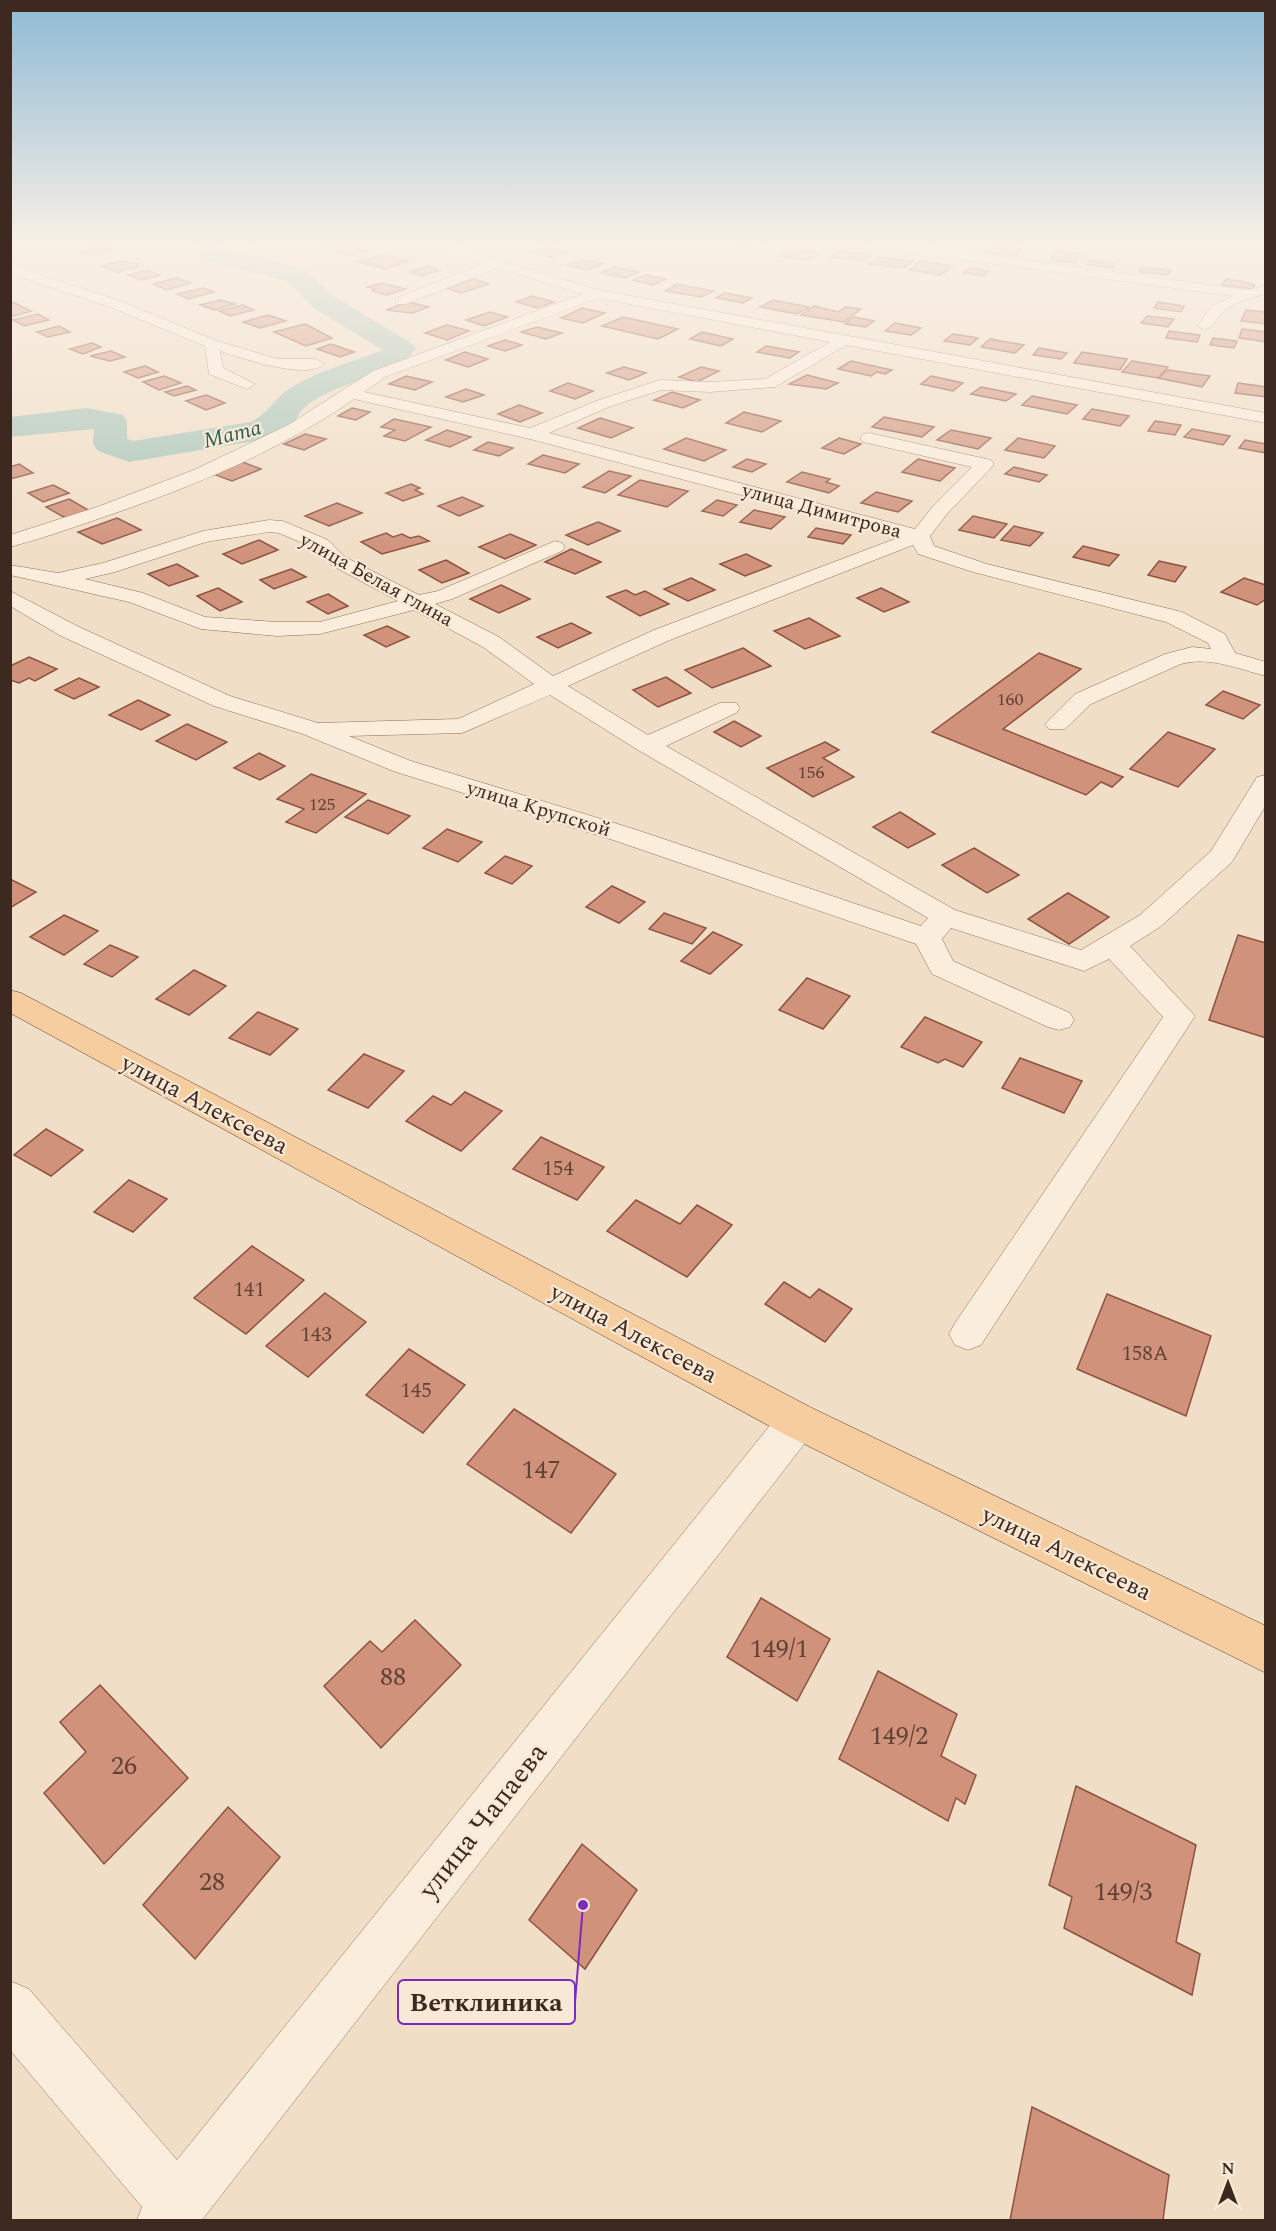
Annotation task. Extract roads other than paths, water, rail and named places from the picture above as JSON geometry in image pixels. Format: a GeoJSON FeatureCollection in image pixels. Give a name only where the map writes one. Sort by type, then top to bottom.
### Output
{"type":"FeatureCollection","features":[{"type":"Feature","properties":{"kind":"main road","name":"улица Алексеева"},"geometry":{"type":"LineString","coordinates":[[10,1000],[798,1421],[1266,1650]]}},
{"type":"Feature","properties":{"kind":"street"},"geometry":{"type":"LineString","coordinates":[[212,347],[215,370],[247,384]]}},
{"type":"Feature","properties":{"kind":"street"},"geometry":{"type":"LineString","coordinates":[[222,347],[277,364],[316,364]]}},
{"type":"Feature","properties":{"kind":"street"},"geometry":{"type":"LineString","coordinates":[[10,543],[150,496],[279,436],[352,394],[379,374],[452,347]]}},
{"type":"Feature","properties":{"kind":"street"},"geometry":{"type":"LineString","coordinates":[[756,401],[769,384],[832,347]]}},
{"type":"Feature","properties":{"kind":"street"},"geometry":{"type":"LineString","coordinates":[[876,347],[1266,418]]}},
{"type":"Feature","properties":{"kind":"street"},"geometry":{"type":"LineString","coordinates":[[532,434],[605,403],[660,385],[710,387],[769,384]]}},
{"type":"Feature","properties":{"kind":"street","name":"улица Димитрова"},"geometry":{"type":"LineString","coordinates":[[352,394],[532,434],[920,536],[925,550],[980,568],[1174,617],[1217,639],[1226,657]]}},
{"type":"Feature","properties":{"kind":"street"},"geometry":{"type":"LineString","coordinates":[[311,729],[462,726],[662,635],[920,536],[940,510],[985,464],[869,438]]}},
{"type":"Feature","properties":{"kind":"street","name":"улица Белая глина"},"geometry":{"type":"LineString","coordinates":[[13,570],[58,579],[108,567],[203,537],[269,526],[283,527],[321,544],[338,561],[491,642],[550,686],[647,745],[945,916],[1084,961],[1113,946],[1150,921],[1222,856],[1266,782]]}},
{"type":"Feature","properties":{"kind":"street"},"geometry":{"type":"LineString","coordinates":[[10,543],[36,561],[13,570]]}},
{"type":"Feature","properties":{"kind":"street"},"geometry":{"type":"LineString","coordinates":[[58,579],[136,597],[201,623],[277,629],[320,627],[446,595],[555,547]]}},
{"type":"Feature","properties":{"kind":"street","name":"улица Крупской"},"geometry":{"type":"LineString","coordinates":[[10,597],[69,632],[222,700],[311,729],[402,766],[625,835],[927,938]]}},
{"type":"Feature","properties":{"kind":"street"},"geometry":{"type":"LineString","coordinates":[[1058,724],[1083,699],[1173,659],[1192,654],[1226,657],[1266,669]]}},
{"type":"Feature","properties":{"kind":"street"},"geometry":{"type":"LineString","coordinates":[[647,745],[728,708]]}},
{"type":"Feature","properties":{"kind":"street"},"geometry":{"type":"LineString","coordinates":[[945,916],[927,938],[942,968],[1059,1020]]}},
{"type":"Feature","properties":{"kind":"street"},"geometry":{"type":"LineString","coordinates":[[968,1334],[1180,1016],[1113,946]]}},
{"type":"Feature","properties":{"kind":"street","name":"улица Чапаева"},"geometry":{"type":"LineString","coordinates":[[172,2213],[798,1421]]}},
{"type":"Feature","properties":{"kind":"street"},"geometry":{"type":"LineString","coordinates":[[10,2007],[172,2213]]}},
{"type":"Feature","properties":{"kind":"waterway","name":"Мата"},"geometry":{"type":"LineString","coordinates":[[10,427],[87,418],[111,422],[110,444],[129,452],[260,430],[280,421],[284,410],[309,390],[346,373],[393,357],[401,349],[398,347]]}},
{"type":"Feature","properties":{"kind":"place","name":"Ветклиника"},"geometry":{"type":"Point","coordinates":[583,1905]}}]}
